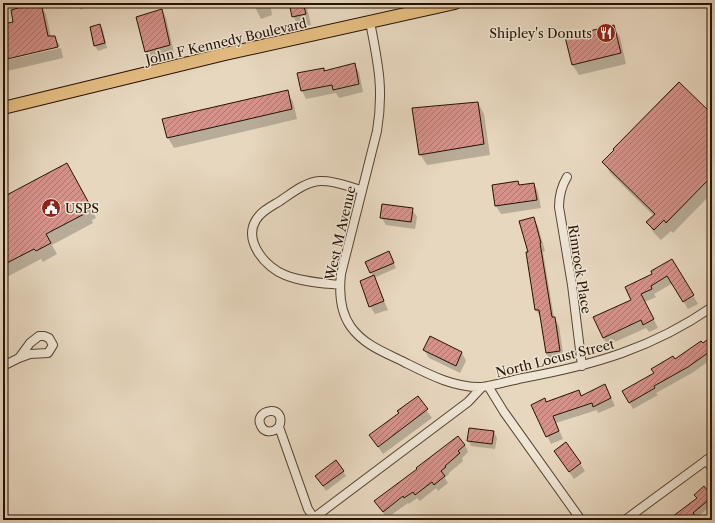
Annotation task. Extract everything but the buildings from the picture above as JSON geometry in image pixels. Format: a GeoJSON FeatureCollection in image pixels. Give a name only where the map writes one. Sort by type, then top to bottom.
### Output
{"type":"FeatureCollection","features":[{"type":"Feature","properties":{"kind":"main road","name":"John F Kennedy Boulevard"},"geometry":{"type":"LineString","coordinates":[[3,108],[225,54],[370,22],[414,8],[455,3]]}},
{"type":"Feature","properties":{"kind":"street","name":"West M Avenue"},"geometry":{"type":"LineString","coordinates":[[370,22],[380,74],[381,99],[377,131],[341,274],[340,297],[344,313],[350,326],[360,338],[373,347],[437,378],[468,386],[485,386]]}},
{"type":"Feature","properties":{"kind":"street","name":"Rimrock Place"},"geometry":{"type":"LineString","coordinates":[[567,177],[561,186],[559,207],[572,285],[582,366]]}},
{"type":"Feature","properties":{"kind":"street"},"geometry":{"type":"LineString","coordinates":[[340,285],[306,280],[285,275],[277,271],[268,264],[259,253],[254,243],[253,226],[257,218],[266,210],[308,183],[328,181],[362,190]]}},
{"type":"Feature","properties":{"kind":"street","name":"North Locust Street"},"geometry":{"type":"LineString","coordinates":[[312,519],[468,402],[485,386],[582,366],[619,355],[642,346],[693,320],[712,307]]}},
{"type":"Feature","properties":{"kind":"street"},"geometry":{"type":"LineString","coordinates":[[3,366],[19,358]]}},
{"type":"Feature","properties":{"kind":"street"},"geometry":{"type":"LineString","coordinates":[[485,386],[581,520]]}},
{"type":"Feature","properties":{"kind":"street"},"geometry":{"type":"LineString","coordinates":[[279,427],[312,519]]}},
{"type":"Feature","properties":{"kind":"street"},"geometry":{"type":"LineString","coordinates":[[625,520],[709,458],[712,468]]}},
{"type":"Feature","properties":{"kind":"place","name":"Shipley's Donuts"},"geometry":{"type":"Point","coordinates":[606,33]}},
{"type":"Feature","properties":{"kind":"place","name":"USPS"},"geometry":{"type":"Point","coordinates":[51,208]}}]}
